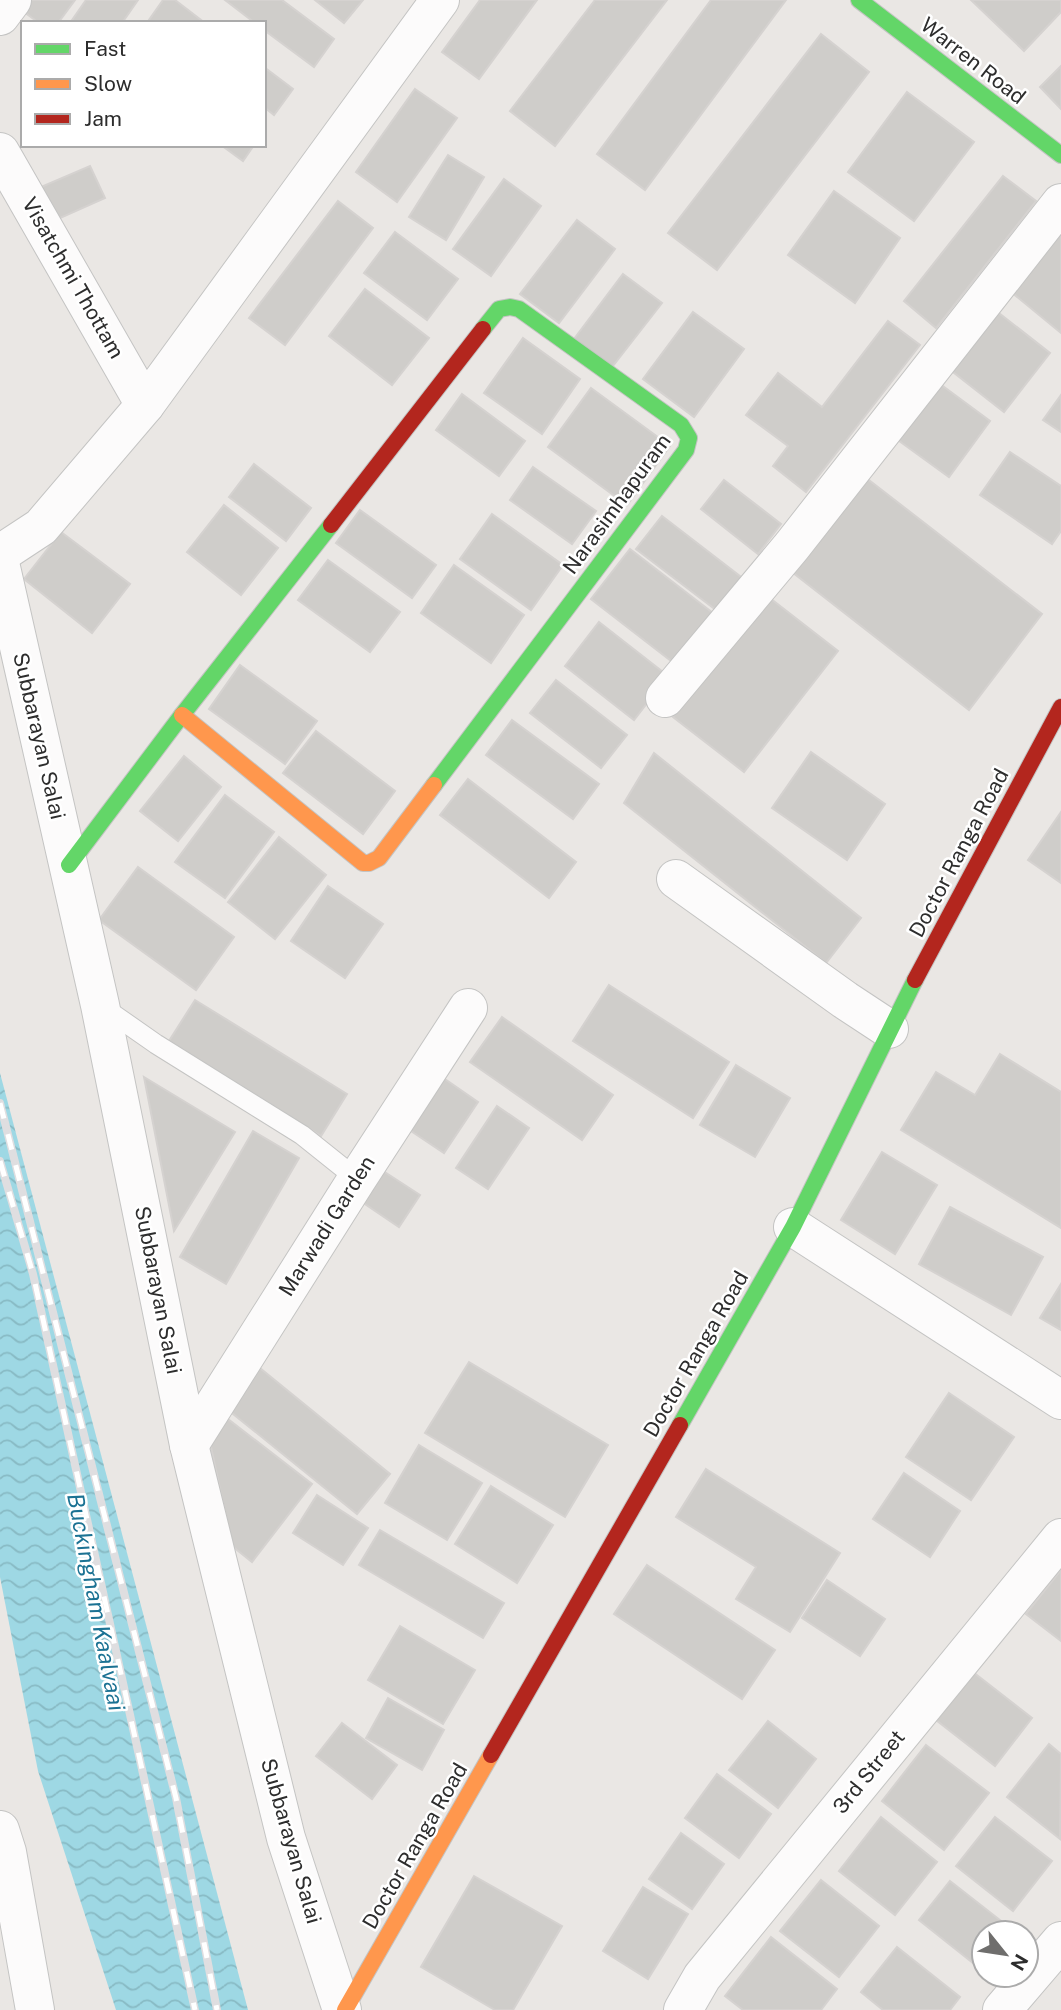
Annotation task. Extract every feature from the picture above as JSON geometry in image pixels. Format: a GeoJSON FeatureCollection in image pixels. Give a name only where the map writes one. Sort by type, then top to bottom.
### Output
{"type":"FeatureCollection","features":[{"type":"Feature","properties":{"kind":"street"},"geometry":{"type":"LineString","coordinates":[[0,16],[12,0]]}},
{"type":"Feature","properties":{"kind":"street","name":"Warren Road"},"geometry":{"type":"LineString","coordinates":[[859,0],[1061,155]]}},
{"type":"Feature","properties":{"kind":"street"},"geometry":{"type":"LineString","coordinates":[[0,554],[41,527],[145,405],[429,4]]}},
{"type":"Feature","properties":{"kind":"street","name":"Visatchmi Thottam"},"geometry":{"type":"LineString","coordinates":[[0,152],[145,405]]}},
{"type":"Feature","properties":{"kind":"street"},"geometry":{"type":"LineString","coordinates":[[665,698],[792,546],[1061,203]]}},
{"type":"Feature","properties":{"kind":"street","name":"Narasimhapuram"},"geometry":{"type":"LineString","coordinates":[[69,864],[182,715],[499,309],[519,309],[681,425],[689,438],[686,450],[666,477],[379,858],[370,864],[363,864],[354,857],[182,715]]}},
{"type":"Feature","properties":{"kind":"street","name":"Subbarayan Salai"},"geometry":{"type":"LineString","coordinates":[[0,563],[100,1005],[189,1445],[286,1838],[343,2010]]}},
{"type":"Feature","properties":{"kind":"street","name":"Doctor Ranga Road"},"geometry":{"type":"LineString","coordinates":[[343,2010],[793,1227],[889,1029],[1061,707]]}},
{"type":"Feature","properties":{"kind":"street"},"geometry":{"type":"LineString","coordinates":[[676,879],[889,1029]]}},
{"type":"Feature","properties":{"kind":"street","name":"Marwadi Garden"},"geometry":{"type":"LineString","coordinates":[[189,1445],[468,1009]]}},
{"type":"Feature","properties":{"kind":"street"},"geometry":{"type":"LineString","coordinates":[[793,1227],[1061,1400]]}},
{"type":"Feature","properties":{"kind":"street","name":"3rd Street"},"geometry":{"type":"LineString","coordinates":[[683,2010],[702,1977],[1061,1538]]}},
{"type":"Feature","properties":{"kind":"street"},"geometry":{"type":"LineString","coordinates":[[0,1830],[7,1852],[35,2010]]}},
{"type":"Feature","properties":{"kind":"street"},"geometry":{"type":"LineString","coordinates":[[1002,2010],[1061,1941]]}},
{"type":"Feature","properties":{"kind":"lane"},"geometry":{"type":"LineString","coordinates":[[100,1005],[156,1044],[302,1135],[357,1179]]}},
{"type":"Feature","properties":{"kind":"water","name":"Buckingham Kaalvaai"},"geometry":{"type":"Polygon","coordinates":[[[0,1073],[248,2010],[116,2010],[38,1771],[0,1577],[0,1073]]]}},
{"type":"Feature","properties":{"kind":"building"},"geometry":{"type":"Polygon","coordinates":[[[20,0],[75,0],[59,21],[36,21],[16,6],[20,0]]]}},
{"type":"Feature","properties":{"kind":"building"},"geometry":{"type":"Polygon","coordinates":[[[86,0],[138,0],[123,21],[71,21],[86,0]]]}},
{"type":"Feature","properties":{"kind":"building"},"geometry":{"type":"Polygon","coordinates":[[[163,0],[175,0],[202,21],[150,21],[163,0]]]}},
{"type":"Feature","properties":{"kind":"building"},"geometry":{"type":"Polygon","coordinates":[[[225,0],[282,0],[334,39],[314,67],[266,31],[266,21],[252,21],[225,0]]]}},
{"type":"Feature","properties":{"kind":"building"},"geometry":{"type":"Polygon","coordinates":[[[315,0],[363,0],[344,23],[315,0]]]}},
{"type":"Feature","properties":{"kind":"building"},"geometry":{"type":"Polygon","coordinates":[[[480,0],[537,0],[479,79],[442,52],[480,0]]]}},
{"type":"Feature","properties":{"kind":"building"},"geometry":{"type":"Polygon","coordinates":[[[595,0],[667,0],[555,146],[510,111],[595,0]]]}},
{"type":"Feature","properties":{"kind":"building"},"geometry":{"type":"Polygon","coordinates":[[[711,0],[786,0],[645,190],[597,154],[711,0]]]}},
{"type":"Feature","properties":{"kind":"building"},"geometry":{"type":"Polygon","coordinates":[[[971,0],[1061,0],[1061,12],[1024,51],[971,0]]]}},
{"type":"Feature","properties":{"kind":"building"},"geometry":{"type":"Polygon","coordinates":[[[821,34],[869,72],[717,270],[668,233],[821,34]]]}},
{"type":"Feature","properties":{"kind":"building"},"geometry":{"type":"Polygon","coordinates":[[[1061,66],[1061,109],[1040,87],[1061,66]]]}},
{"type":"Feature","properties":{"kind":"building"},"geometry":{"type":"Polygon","coordinates":[[[266,69],[293,89],[274,115],[266,109],[266,69]]]}},
{"type":"Feature","properties":{"kind":"building"},"geometry":{"type":"Polygon","coordinates":[[[415,89],[457,118],[397,202],[356,172],[415,89]]]}},
{"type":"Feature","properties":{"kind":"building"},"geometry":{"type":"Polygon","coordinates":[[[907,92],[974,142],[914,221],[848,172],[907,92]]]}},
{"type":"Feature","properties":{"kind":"building"},"geometry":{"type":"Polygon","coordinates":[[[224,147],[253,147],[243,161],[224,147]]]}},
{"type":"Feature","properties":{"kind":"building"},"geometry":{"type":"Polygon","coordinates":[[[448,155],[484,177],[446,240],[409,217],[448,155]]]}},
{"type":"Feature","properties":{"kind":"building"},"geometry":{"type":"Polygon","coordinates":[[[90,166],[105,198],[49,223],[34,190],[90,166]]]}},
{"type":"Feature","properties":{"kind":"building"},"geometry":{"type":"Polygon","coordinates":[[[1003,176],[1036,201],[936,328],[904,301],[1003,176]]]}},
{"type":"Feature","properties":{"kind":"building"},"geometry":{"type":"Polygon","coordinates":[[[504,179],[541,206],[491,276],[453,249],[504,179]]]}},
{"type":"Feature","properties":{"kind":"building"},"geometry":{"type":"Polygon","coordinates":[[[834,191],[900,238],[855,303],[788,255],[834,191]]]}},
{"type":"Feature","properties":{"kind":"building"},"geometry":{"type":"Polygon","coordinates":[[[338,201],[373,228],[285,345],[249,318],[338,201]]]}},
{"type":"Feature","properties":{"kind":"building"},"geometry":{"type":"Polygon","coordinates":[[[577,220],[615,249],[559,323],[520,294],[577,220]]]}},
{"type":"Feature","properties":{"kind":"building"},"geometry":{"type":"Polygon","coordinates":[[[1061,228],[1061,333],[1010,291],[1061,228]]]}},
{"type":"Feature","properties":{"kind":"building"},"geometry":{"type":"Polygon","coordinates":[[[395,232],[458,279],[427,320],[364,273],[395,232]]]}},
{"type":"Feature","properties":{"kind":"building"},"geometry":{"type":"Polygon","coordinates":[[[623,274],[662,303],[612,367],[574,339],[623,274]]]}},
{"type":"Feature","properties":{"kind":"building"},"geometry":{"type":"Polygon","coordinates":[[[365,289],[429,338],[392,385],[329,336],[365,289]]]}},
{"type":"Feature","properties":{"kind":"building"},"geometry":{"type":"Polygon","coordinates":[[[990,306],[1050,353],[1004,412],[944,365],[990,306]]]}},
{"type":"Feature","properties":{"kind":"building"},"geometry":{"type":"Polygon","coordinates":[[[693,312],[744,349],[694,417],[643,379],[693,312]]]}},
{"type":"Feature","properties":{"kind":"building"},"geometry":{"type":"Polygon","coordinates":[[[888,321],[920,345],[806,492],[773,466],[788,446],[746,415],[778,373],[822,407],[888,321]]]}},
{"type":"Feature","properties":{"kind":"building"},"geometry":{"type":"Polygon","coordinates":[[[523,338],[580,379],[542,434],[484,393],[523,338]]]}},
{"type":"Feature","properties":{"kind":"building"},"geometry":{"type":"Polygon","coordinates":[[[932,378],[990,421],[949,477],[891,435],[932,378]]]}},
{"type":"Feature","properties":{"kind":"building"},"geometry":{"type":"Polygon","coordinates":[[[591,388],[670,446],[627,505],[548,447],[591,388]]]}},
{"type":"Feature","properties":{"kind":"building"},"geometry":{"type":"Polygon","coordinates":[[[462,394],[525,441],[499,476],[436,430],[462,394]]]}},
{"type":"Feature","properties":{"kind":"building"},"geometry":{"type":"Polygon","coordinates":[[[1061,395],[1061,432],[1043,420],[1061,395]]]}},
{"type":"Feature","properties":{"kind":"building"},"geometry":{"type":"Polygon","coordinates":[[[1010,452],[1061,486],[1061,531],[1052,544],[980,495],[1010,452]]]}},
{"type":"Feature","properties":{"kind":"building"},"geometry":{"type":"Polygon","coordinates":[[[254,464],[311,508],[286,541],[229,497],[254,464]]]}},
{"type":"Feature","properties":{"kind":"building"},"geometry":{"type":"Polygon","coordinates":[[[533,467],[596,511],[572,544],[510,500],[533,467]]]}},
{"type":"Feature","properties":{"kind":"building"},"geometry":{"type":"Polygon","coordinates":[[[865,477],[1042,614],[969,710],[792,572],[865,477]]]}},
{"type":"Feature","properties":{"kind":"building"},"geometry":{"type":"Polygon","coordinates":[[[724,480],[781,524],[758,554],[701,509],[724,480]]]}},
{"type":"Feature","properties":{"kind":"building"},"geometry":{"type":"Polygon","coordinates":[[[224,505],[278,548],[241,595],[187,552],[224,505]]]}},
{"type":"Feature","properties":{"kind":"building"},"geometry":{"type":"Polygon","coordinates":[[[360,510],[436,565],[412,598],[336,543],[360,510]]]}},
{"type":"Feature","properties":{"kind":"building"},"geometry":{"type":"Polygon","coordinates":[[[492,514],[563,565],[531,610],[460,559],[492,514]]]}},
{"type":"Feature","properties":{"kind":"building"},"geometry":{"type":"Polygon","coordinates":[[[662,516],[745,580],[720,613],[636,549],[662,516]]]}},
{"type":"Feature","properties":{"kind":"building"},"geometry":{"type":"Polygon","coordinates":[[[61,532],[130,584],[92,633],[24,579],[61,532]]]}},
{"type":"Feature","properties":{"kind":"building"},"geometry":{"type":"Polygon","coordinates":[[[630,549],[718,617],[679,667],[591,599],[630,549]]]}},
{"type":"Feature","properties":{"kind":"building"},"geometry":{"type":"Polygon","coordinates":[[[328,560],[400,612],[370,652],[298,600],[328,560]]]}},
{"type":"Feature","properties":{"kind":"building"},"geometry":{"type":"Polygon","coordinates":[[[454,565],[524,615],[491,663],[421,613],[454,565]]]}},
{"type":"Feature","properties":{"kind":"building"},"geometry":{"type":"Polygon","coordinates":[[[766,595],[838,651],[744,772],[673,717],[766,595]]]}},
{"type":"Feature","properties":{"kind":"building"},"geometry":{"type":"Polygon","coordinates":[[[599,622],[668,676],[634,720],[565,666],[599,622]]]}},
{"type":"Feature","properties":{"kind":"building"},"geometry":{"type":"Polygon","coordinates":[[[240,665],[317,721],[285,764],[209,709],[240,665]]]}},
{"type":"Feature","properties":{"kind":"building"},"geometry":{"type":"Polygon","coordinates":[[[556,680],[627,735],[601,768],[530,713],[556,680]]]}},
{"type":"Feature","properties":{"kind":"building"},"geometry":{"type":"Polygon","coordinates":[[[512,720],[599,784],[573,819],[486,755],[512,720]]]}},
{"type":"Feature","properties":{"kind":"building"},"geometry":{"type":"Polygon","coordinates":[[[316,731],[395,791],[363,834],[283,773],[316,731]]]}},
{"type":"Feature","properties":{"kind":"building"},"geometry":{"type":"Polygon","coordinates":[[[811,752],[885,804],[847,860],[772,808],[811,752]]]}},
{"type":"Feature","properties":{"kind":"building"},"geometry":{"type":"Polygon","coordinates":[[[654,753],[861,918],[826,963],[624,803],[654,753]]]}},
{"type":"Feature","properties":{"kind":"building"},"geometry":{"type":"Polygon","coordinates":[[[184,756],[221,787],[178,841],[140,811],[184,756]]]}},
{"type":"Feature","properties":{"kind":"building"},"geometry":{"type":"Polygon","coordinates":[[[468,779],[576,862],[549,898],[440,815],[468,779]]]}},
{"type":"Feature","properties":{"kind":"building"},"geometry":{"type":"Polygon","coordinates":[[[225,795],[274,832],[225,898],[175,862],[225,795]]]}},
{"type":"Feature","properties":{"kind":"building"},"geometry":{"type":"Polygon","coordinates":[[[1061,812],[1061,883],[1028,860],[1061,812]]]}},
{"type":"Feature","properties":{"kind":"building"},"geometry":{"type":"Polygon","coordinates":[[[279,837],[326,875],[275,939],[228,902],[279,837]]]}},
{"type":"Feature","properties":{"kind":"building"},"geometry":{"type":"Polygon","coordinates":[[[138,867],[234,937],[196,990],[99,920],[138,867]]]}},
{"type":"Feature","properties":{"kind":"building"},"geometry":{"type":"Polygon","coordinates":[[[328,886],[383,924],[345,978],[291,941],[328,886]]]}},
{"type":"Feature","properties":{"kind":"building"},"geometry":{"type":"Polygon","coordinates":[[[609,985],[729,1062],[693,1118],[573,1041],[609,985]]]}},
{"type":"Feature","properties":{"kind":"building"},"geometry":{"type":"Polygon","coordinates":[[[195,1000],[347,1094],[321,1136],[169,1041],[195,1000]]]}},
{"type":"Feature","properties":{"kind":"building"},"geometry":{"type":"Polygon","coordinates":[[[502,1017],[613,1095],[582,1140],[470,1062],[502,1017]]]}},
{"type":"Feature","properties":{"kind":"building"},"geometry":{"type":"Polygon","coordinates":[[[1000,1054],[1061,1092],[1061,1228],[901,1130],[936,1072],[975,1095],[1000,1054]]]}},
{"type":"Feature","properties":{"kind":"building"},"geometry":{"type":"Polygon","coordinates":[[[736,1065],[790,1098],[755,1157],[700,1125],[736,1065]]]}},
{"type":"Feature","properties":{"kind":"building"},"geometry":{"type":"Polygon","coordinates":[[[144,1077],[235,1132],[174,1231],[144,1077]]]}},
{"type":"Feature","properties":{"kind":"building"},"geometry":{"type":"Polygon","coordinates":[[[442,1077],[478,1102],[444,1153],[408,1129],[442,1077]]]}},
{"type":"Feature","properties":{"kind":"building"},"geometry":{"type":"Polygon","coordinates":[[[497,1106],[529,1128],[488,1189],[456,1168],[497,1106]]]}},
{"type":"Feature","properties":{"kind":"building"},"geometry":{"type":"Polygon","coordinates":[[[253,1131],[299,1158],[226,1284],[180,1257],[253,1131]]]}},
{"type":"Feature","properties":{"kind":"building"},"geometry":{"type":"Polygon","coordinates":[[[882,1152],[937,1185],[895,1254],[841,1220],[882,1152]]]}},
{"type":"Feature","properties":{"kind":"building"},"geometry":{"type":"Polygon","coordinates":[[[377,1167],[420,1195],[399,1227],[356,1198],[377,1167]]]}},
{"type":"Feature","properties":{"kind":"building"},"geometry":{"type":"Polygon","coordinates":[[[950,1207],[1043,1257],[1011,1315],[919,1264],[950,1207]]]}},
{"type":"Feature","properties":{"kind":"building"},"geometry":{"type":"Polygon","coordinates":[[[1061,1284],[1061,1330],[1040,1318],[1061,1284]]]}},
{"type":"Feature","properties":{"kind":"building"},"geometry":{"type":"Polygon","coordinates":[[[469,1362],[608,1445],[565,1517],[425,1433],[469,1362]]]}},
{"type":"Feature","properties":{"kind":"building"},"geometry":{"type":"Polygon","coordinates":[[[255,1364],[390,1474],[357,1514],[222,1405],[255,1364]]]}},
{"type":"Feature","properties":{"kind":"building"},"geometry":{"type":"Polygon","coordinates":[[[949,1393],[1014,1437],[971,1500],[906,1457],[949,1393]]]}},
{"type":"Feature","properties":{"kind":"building"},"geometry":{"type":"Polygon","coordinates":[[[219,1412],[312,1484],[252,1562],[232,1546],[207,1428],[219,1412]]]}},
{"type":"Feature","properties":{"kind":"building"},"geometry":{"type":"Polygon","coordinates":[[[419,1445],[482,1483],[447,1540],[385,1503],[419,1445]]]}},
{"type":"Feature","properties":{"kind":"building"},"geometry":{"type":"Polygon","coordinates":[[[706,1469],[840,1553],[790,1632],[736,1599],[756,1567],[676,1517],[706,1469]]]}},
{"type":"Feature","properties":{"kind":"building"},"geometry":{"type":"Polygon","coordinates":[[[904,1473],[960,1511],[930,1557],[873,1519],[904,1473]]]}},
{"type":"Feature","properties":{"kind":"building"},"geometry":{"type":"Polygon","coordinates":[[[491,1486],[553,1525],[517,1583],[455,1544],[491,1486]]]}},
{"type":"Feature","properties":{"kind":"building"},"geometry":{"type":"Polygon","coordinates":[[[317,1495],[368,1528],[343,1565],[293,1533],[317,1495]]]}},
{"type":"Feature","properties":{"kind":"building"},"geometry":{"type":"Polygon","coordinates":[[[380,1530],[504,1603],[483,1638],[359,1565],[380,1530]]]}},
{"type":"Feature","properties":{"kind":"building"},"geometry":{"type":"Polygon","coordinates":[[[647,1565],[775,1650],[742,1699],[614,1614],[647,1565]]]}},
{"type":"Feature","properties":{"kind":"building"},"geometry":{"type":"Polygon","coordinates":[[[1061,1570],[1061,1641],[1026,1614],[1061,1570]]]}},
{"type":"Feature","properties":{"kind":"building"},"geometry":{"type":"Polygon","coordinates":[[[827,1580],[885,1619],[860,1656],[802,1618],[827,1580]]]}},
{"type":"Feature","properties":{"kind":"building"},"geometry":{"type":"Polygon","coordinates":[[[400,1626],[475,1670],[443,1724],[368,1680],[400,1626]]]}},
{"type":"Feature","properties":{"kind":"building"},"geometry":{"type":"Polygon","coordinates":[[[973,1672],[1032,1718],[995,1766],[936,1720],[973,1672]]]}},
{"type":"Feature","properties":{"kind":"building"},"geometry":{"type":"Polygon","coordinates":[[[388,1698],[444,1730],[422,1770],[366,1738],[388,1698]]]}},
{"type":"Feature","properties":{"kind":"building"},"geometry":{"type":"Polygon","coordinates":[[[768,1721],[816,1759],[778,1808],[729,1770],[768,1721]]]}},
{"type":"Feature","properties":{"kind":"building"},"geometry":{"type":"Polygon","coordinates":[[[342,1723],[397,1765],[372,1799],[316,1756],[342,1723]]]}},
{"type":"Feature","properties":{"kind":"building"},"geometry":{"type":"Polygon","coordinates":[[[1049,1744],[1061,1754],[1060,1839],[1007,1797],[1049,1744]]]}},
{"type":"Feature","properties":{"kind":"building"},"geometry":{"type":"Polygon","coordinates":[[[926,1745],[989,1793],[944,1850],[882,1801],[926,1745]]]}},
{"type":"Feature","properties":{"kind":"building"},"geometry":{"type":"Polygon","coordinates":[[[717,1774],[771,1814],[739,1858],[685,1818],[717,1774]]]}},
{"type":"Feature","properties":{"kind":"building"},"geometry":{"type":"Polygon","coordinates":[[[881,1817],[937,1862],[895,1915],[839,1871],[881,1817]]]}},
{"type":"Feature","properties":{"kind":"building"},"geometry":{"type":"Polygon","coordinates":[[[995,1817],[1052,1861],[1013,1911],[956,1866],[995,1817]]]}},
{"type":"Feature","properties":{"kind":"building"},"geometry":{"type":"Polygon","coordinates":[[[681,1833],[724,1864],[692,1909],[649,1879],[681,1833]]]}},
{"type":"Feature","properties":{"kind":"building"},"geometry":{"type":"Polygon","coordinates":[[[474,1876],[562,1926],[513,2010],[495,2010],[421,1967],[474,1876]]]}},
{"type":"Feature","properties":{"kind":"building"},"geometry":{"type":"Polygon","coordinates":[[[821,1880],[879,1926],[839,1977],[780,1931],[821,1880]]]}},
{"type":"Feature","properties":{"kind":"building"},"geometry":{"type":"Polygon","coordinates":[[[950,1881],[999,1919],[970,1919],[970,1961],[919,1920],[950,1881]]]}},
{"type":"Feature","properties":{"kind":"building"},"geometry":{"type":"Polygon","coordinates":[[[643,1887],[688,1914],[648,1979],[603,1951],[643,1887]]]}},
{"type":"Feature","properties":{"kind":"building"},"geometry":{"type":"Polygon","coordinates":[[[771,1937],[837,1989],[821,2010],[743,2010],[725,1996],[771,1937]]]}},
{"type":"Feature","properties":{"kind":"building"},"geometry":{"type":"Polygon","coordinates":[[[897,1947],[960,1997],[950,2010],[883,2010],[861,1992],[897,1947]]]}},
{"type":"Feature","properties":{"kind":"railway"},"geometry":{"type":"LineString","coordinates":[[0,1103],[176,1798],[217,2010]]}},
{"type":"Feature","properties":{"kind":"railway"},"geometry":{"type":"LineString","coordinates":[[0,1161],[33,1274],[195,2010]]}},
{"type":"Feature","properties":{"kind":"traffic: fast"},"geometry":{"type":"LineString","coordinates":[[859,0],[1061,155]]}},
{"type":"Feature","properties":{"kind":"traffic: fast"},"geometry":{"type":"LineString","coordinates":[[434,785],[686,450],[689,438],[681,425],[519,309],[499,309],[483,329]]}},
{"type":"Feature","properties":{"kind":"traffic: fast"},"geometry":{"type":"LineString","coordinates":[[69,865],[331,525]]}},
{"type":"Feature","properties":{"kind":"traffic: fast"},"geometry":{"type":"LineString","coordinates":[[680,1425],[793,1227],[915,980]]}},
{"type":"Feature","properties":{"kind":"traffic: slow"},"geometry":{"type":"LineString","coordinates":[[182,715],[363,863],[379,858],[434,785]]}},
{"type":"Feature","properties":{"kind":"traffic: slow"},"geometry":{"type":"LineString","coordinates":[[345,2010],[491,1755]]}},
{"type":"Feature","properties":{"kind":"traffic: jam"},"geometry":{"type":"LineString","coordinates":[[331,525],[483,329]]}},
{"type":"Feature","properties":{"kind":"traffic: jam"},"geometry":{"type":"LineString","coordinates":[[915,980],[1061,707]]}},
{"type":"Feature","properties":{"kind":"traffic: jam"},"geometry":{"type":"LineString","coordinates":[[491,1755],[680,1425]]}}]}
